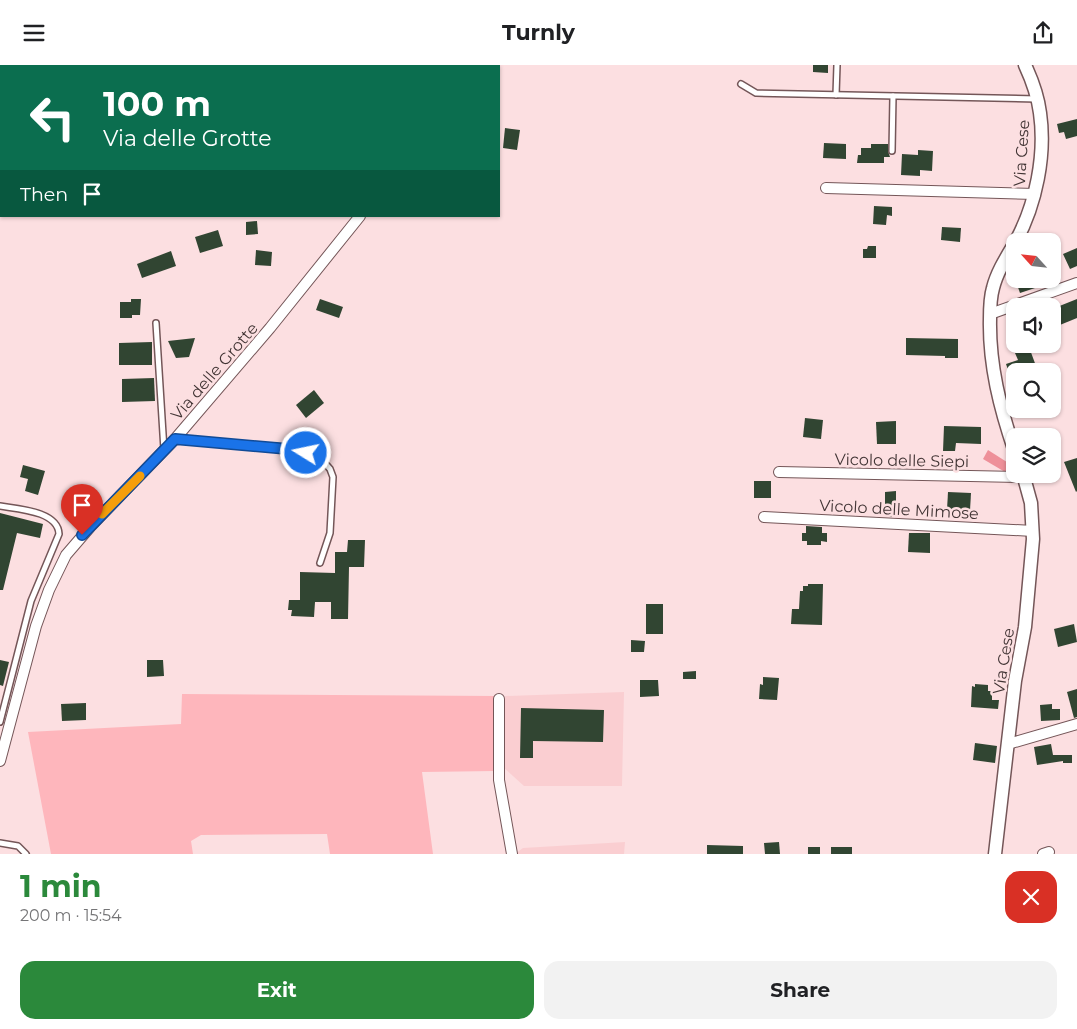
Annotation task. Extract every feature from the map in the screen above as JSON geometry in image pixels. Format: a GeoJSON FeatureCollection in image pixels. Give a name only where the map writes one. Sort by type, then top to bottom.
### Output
{"type":"FeatureCollection","features":[{"type":"Feature","properties":{"kind":"street","name":"Via Cese"},"geometry":{"type":"LineString","coordinates":[[1020,233],[1035,194],[1041,132],[1037,99],[1025,65]]}},
{"type":"Feature","properties":{"kind":"street"},"geometry":{"type":"LineString","coordinates":[[826,188],[1035,194]]}},
{"type":"Feature","properties":{"kind":"street","name":"Via delle Grotte"},"geometry":{"type":"LineString","coordinates":[[0,761],[32,637],[44,603],[70,550],[82,535],[175,439],[276,321],[359,217]]}},
{"type":"Feature","properties":{"kind":"street","name":"Via Cese"},"geometry":{"type":"LineString","coordinates":[[1006,260],[996,279],[992,292],[990,347],[993,372],[1007,428]]}},
{"type":"Feature","properties":{"kind":"street"},"geometry":{"type":"LineString","coordinates":[[990,314],[1077,283]]}},
{"type":"Feature","properties":{"kind":"street","name":"Vicolo delle Siepi"},"geometry":{"type":"LineString","coordinates":[[779,472],[1006,476]]}},
{"type":"Feature","properties":{"kind":"street","name":"Via Cese"},"geometry":{"type":"LineString","coordinates":[[995,854],[1015,681],[1025,627],[1033,531],[1031,503],[1026,483]]}},
{"type":"Feature","properties":{"kind":"street","name":"Vicolo delle Mimose"},"geometry":{"type":"LineString","coordinates":[[764,517],[1033,531]]}},
{"type":"Feature","properties":{"kind":"street"},"geometry":{"type":"LineString","coordinates":[[499,699],[499,780],[512,854]]}},
{"type":"Feature","properties":{"kind":"street"},"geometry":{"type":"LineString","coordinates":[[1008,745],[1077,724]]}},
{"type":"Feature","properties":{"kind":"lane"},"geometry":{"type":"LineString","coordinates":[[836,95],[837,65]]}},
{"type":"Feature","properties":{"kind":"lane"},"geometry":{"type":"LineString","coordinates":[[742,84],[756,93],[1037,99]]}},
{"type":"Feature","properties":{"kind":"lane"},"geometry":{"type":"LineString","coordinates":[[892,151],[893,96]]}},
{"type":"Feature","properties":{"kind":"lane"},"geometry":{"type":"LineString","coordinates":[[156,323],[164,450]]}},
{"type":"Feature","properties":{"kind":"lane"},"geometry":{"type":"LineString","coordinates":[[175,439],[288,449],[314,455],[323,461],[330,469],[333,477],[330,533],[320,563]]}},
{"type":"Feature","properties":{"kind":"lane"},"geometry":{"type":"LineString","coordinates":[[0,506],[38,513],[50,518],[57,524],[59,534],[31,601],[0,722]]}},
{"type":"Feature","properties":{"kind":"lane"},"geometry":{"type":"LineString","coordinates":[[0,843],[18,846],[26,854]]}},
{"type":"Feature","properties":{"kind":"shaded area"},"geometry":{"type":"Polygon","coordinates":[[[988,450],[1006,461],[1006,470],[1005,472],[983,459],[988,450]]]}},
{"type":"Feature","properties":{"kind":"shaded area"},"geometry":{"type":"Polygon","coordinates":[[[624,692],[622,786],[524,786],[503,767],[505,696],[624,692]]]}},
{"type":"Feature","properties":{"kind":"shaded area"},"geometry":{"type":"Polygon","coordinates":[[[182,694],[496,696],[495,771],[422,772],[433,854],[330,854],[327,834],[201,835],[191,841],[193,854],[51,854],[28,732],[181,724],[182,694]]]}},
{"type":"Feature","properties":{"kind":"shaded area"},"geometry":{"type":"Polygon","coordinates":[[[625,842],[624,854],[515,854],[523,848],[625,842]]]}},
{"type":"Feature","properties":{"kind":"building"},"geometry":{"type":"Polygon","coordinates":[[[813,65],[828,65],[828,73],[813,72],[813,65]]]}},
{"type":"Feature","properties":{"kind":"building"},"geometry":{"type":"Polygon","coordinates":[[[1077,119],[1077,136],[1066,139],[1064,132],[1059,133],[1057,124],[1077,119]]]}},
{"type":"Feature","properties":{"kind":"building"},"geometry":{"type":"Polygon","coordinates":[[[505,128],[520,130],[517,150],[503,148],[505,128]]]}},
{"type":"Feature","properties":{"kind":"building"},"geometry":{"type":"Polygon","coordinates":[[[824,143],[846,144],[846,159],[823,158],[824,143]]]}},
{"type":"Feature","properties":{"kind":"building"},"geometry":{"type":"Polygon","coordinates":[[[871,144],[888,144],[890,157],[884,157],[884,163],[857,163],[858,155],[861,155],[861,148],[871,148],[871,144]]]}},
{"type":"Feature","properties":{"kind":"building"},"geometry":{"type":"Polygon","coordinates":[[[918,150],[933,151],[932,171],[920,170],[920,176],[901,175],[902,154],[918,155],[918,150]]]}},
{"type":"Feature","properties":{"kind":"building"},"geometry":{"type":"Polygon","coordinates":[[[874,206],[892,207],[892,216],[887,215],[886,225],[873,224],[874,206]]]}},
{"type":"Feature","properties":{"kind":"building"},"geometry":{"type":"Polygon","coordinates":[[[257,221],[258,234],[246,235],[246,222],[257,221]]]}},
{"type":"Feature","properties":{"kind":"building"},"geometry":{"type":"Polygon","coordinates":[[[942,227],[961,228],[960,242],[941,240],[942,227]]]}},
{"type":"Feature","properties":{"kind":"building"},"geometry":{"type":"Polygon","coordinates":[[[218,230],[223,246],[200,253],[195,237],[218,230]]]}},
{"type":"Feature","properties":{"kind":"building"},"geometry":{"type":"Polygon","coordinates":[[[868,246],[876,246],[876,258],[863,258],[863,249],[867,249],[868,246]]]}},
{"type":"Feature","properties":{"kind":"building"},"geometry":{"type":"Polygon","coordinates":[[[1077,248],[1077,266],[1070,269],[1063,254],[1077,248]]]}},
{"type":"Feature","properties":{"kind":"building"},"geometry":{"type":"Polygon","coordinates":[[[256,250],[272,252],[271,266],[255,265],[256,250]]]}},
{"type":"Feature","properties":{"kind":"building"},"geometry":{"type":"Polygon","coordinates":[[[171,251],[176,266],[142,278],[137,264],[171,251]]]}},
{"type":"Feature","properties":{"kind":"building"},"geometry":{"type":"Polygon","coordinates":[[[1018,288],[1035,288],[1020,293],[1018,288]]]}},
{"type":"Feature","properties":{"kind":"building"},"geometry":{"type":"Polygon","coordinates":[[[131,299],[141,299],[140,315],[132,315],[132,318],[120,318],[120,302],[131,302],[131,299]]]}},
{"type":"Feature","properties":{"kind":"building"},"geometry":{"type":"Polygon","coordinates":[[[320,299],[343,307],[339,318],[316,310],[320,299]]]}},
{"type":"Feature","properties":{"kind":"building"},"geometry":{"type":"Polygon","coordinates":[[[1077,299],[1077,318],[1061,325],[1061,305],[1077,299]]]}},
{"type":"Feature","properties":{"kind":"building"},"geometry":{"type":"Polygon","coordinates":[[[195,338],[189,357],[176,358],[168,341],[195,338]]]}},
{"type":"Feature","properties":{"kind":"building"},"geometry":{"type":"Polygon","coordinates":[[[906,338],[958,339],[958,358],[906,355],[906,338]]]}},
{"type":"Feature","properties":{"kind":"building"},"geometry":{"type":"Polygon","coordinates":[[[152,342],[152,365],[119,365],[119,343],[152,342]]]}},
{"type":"Feature","properties":{"kind":"building"},"geometry":{"type":"Polygon","coordinates":[[[1015,353],[1031,353],[1035,363],[1009,363],[1018,360],[1015,353]]]}},
{"type":"Feature","properties":{"kind":"building"},"geometry":{"type":"Polygon","coordinates":[[[154,378],[155,401],[122,402],[122,379],[154,378]]]}},
{"type":"Feature","properties":{"kind":"building"},"geometry":{"type":"Polygon","coordinates":[[[314,390],[324,403],[306,418],[296,405],[314,390]]]}},
{"type":"Feature","properties":{"kind":"building"},"geometry":{"type":"Polygon","coordinates":[[[805,418],[823,420],[821,439],[803,437],[805,418]]]}},
{"type":"Feature","properties":{"kind":"building"},"geometry":{"type":"Polygon","coordinates":[[[896,421],[896,444],[877,444],[876,422],[896,421]]]}},
{"type":"Feature","properties":{"kind":"building"},"geometry":{"type":"Polygon","coordinates":[[[944,426],[981,427],[981,444],[956,443],[955,451],[943,451],[944,426]]]}},
{"type":"Feature","properties":{"kind":"building"},"geometry":{"type":"Polygon","coordinates":[[[1077,458],[1077,491],[1076,492],[1064,462],[1077,458]]]}},
{"type":"Feature","properties":{"kind":"building"},"geometry":{"type":"Polygon","coordinates":[[[23,465],[45,471],[38,495],[25,491],[28,479],[20,477],[23,465]]]}},
{"type":"Feature","properties":{"kind":"building"},"geometry":{"type":"Polygon","coordinates":[[[754,481],[771,481],[771,498],[754,498],[754,481]]]}},
{"type":"Feature","properties":{"kind":"building"},"geometry":{"type":"Polygon","coordinates":[[[896,491],[896,517],[885,516],[885,492],[896,491]]]}},
{"type":"Feature","properties":{"kind":"building"},"geometry":{"type":"Polygon","coordinates":[[[948,492],[971,493],[970,511],[947,510],[948,492]]]}},
{"type":"Feature","properties":{"kind":"building"},"geometry":{"type":"Polygon","coordinates":[[[82,511],[87,517],[77,527],[71,521],[82,511]]]}},
{"type":"Feature","properties":{"kind":"building"},"geometry":{"type":"Polygon","coordinates":[[[0,513],[43,524],[40,538],[17,533],[3,590],[0,590],[0,513]]]}},
{"type":"Feature","properties":{"kind":"building"},"geometry":{"type":"Polygon","coordinates":[[[806,526],[822,527],[822,533],[827,533],[827,542],[821,541],[821,545],[807,545],[807,541],[802,541],[802,533],[806,533],[806,526]]]}},
{"type":"Feature","properties":{"kind":"building"},"geometry":{"type":"Polygon","coordinates":[[[909,533],[930,533],[930,553],[908,552],[909,533]]]}},
{"type":"Feature","properties":{"kind":"building"},"geometry":{"type":"Polygon","coordinates":[[[348,540],[365,540],[364,567],[349,567],[348,619],[331,619],[331,602],[315,602],[314,617],[291,616],[292,610],[288,610],[289,600],[300,600],[300,572],[335,573],[335,552],[347,552],[348,540]]]}},
{"type":"Feature","properties":{"kind":"building"},"geometry":{"type":"Polygon","coordinates":[[[808,584],[823,584],[822,625],[791,624],[792,609],[799,609],[800,591],[803,591],[803,586],[808,586],[808,584]]]}},
{"type":"Feature","properties":{"kind":"building"},"geometry":{"type":"Polygon","coordinates":[[[646,604],[663,604],[663,634],[646,634],[646,604]]]}},
{"type":"Feature","properties":{"kind":"building"},"geometry":{"type":"Polygon","coordinates":[[[1074,624],[1077,642],[1058,647],[1054,629],[1074,624]]]}},
{"type":"Feature","properties":{"kind":"building"},"geometry":{"type":"Polygon","coordinates":[[[631,640],[645,641],[644,652],[631,652],[631,640]]]}},
{"type":"Feature","properties":{"kind":"building"},"geometry":{"type":"Polygon","coordinates":[[[0,660],[9,662],[3,686],[0,685],[0,660]]]}},
{"type":"Feature","properties":{"kind":"building"},"geometry":{"type":"Polygon","coordinates":[[[147,660],[163,660],[164,676],[147,677],[147,660]]]}},
{"type":"Feature","properties":{"kind":"building"},"geometry":{"type":"Polygon","coordinates":[[[696,671],[696,679],[683,679],[683,672],[696,671]]]}},
{"type":"Feature","properties":{"kind":"building"},"geometry":{"type":"Polygon","coordinates":[[[763,677],[779,678],[777,700],[759,699],[760,684],[763,685],[763,677]]]}},
{"type":"Feature","properties":{"kind":"building"},"geometry":{"type":"Polygon","coordinates":[[[640,680],[658,680],[659,696],[640,697],[640,680]]]}},
{"type":"Feature","properties":{"kind":"building"},"geometry":{"type":"Polygon","coordinates":[[[975,684],[988,685],[988,691],[992,691],[992,700],[999,700],[998,709],[971,707],[972,686],[975,687],[975,684]]]}},
{"type":"Feature","properties":{"kind":"building"},"geometry":{"type":"Polygon","coordinates":[[[1077,689],[1077,717],[1074,718],[1067,692],[1077,689]]]}},
{"type":"Feature","properties":{"kind":"building"},"geometry":{"type":"Polygon","coordinates":[[[86,703],[86,720],[62,721],[61,704],[86,703]]]}},
{"type":"Feature","properties":{"kind":"building"},"geometry":{"type":"Polygon","coordinates":[[[1052,704],[1052,709],[1060,709],[1060,720],[1041,721],[1040,705],[1052,704]]]}},
{"type":"Feature","properties":{"kind":"building"},"geometry":{"type":"Polygon","coordinates":[[[521,708],[604,710],[603,742],[533,741],[533,758],[520,758],[521,708]]]}},
{"type":"Feature","properties":{"kind":"building"},"geometry":{"type":"Polygon","coordinates":[[[975,743],[997,746],[995,763],[973,760],[975,743]]]}},
{"type":"Feature","properties":{"kind":"building"},"geometry":{"type":"Polygon","coordinates":[[[1051,744],[1053,755],[1072,755],[1072,763],[1063,763],[1063,761],[1037,765],[1034,747],[1051,744]]]}},
{"type":"Feature","properties":{"kind":"building"},"geometry":{"type":"Polygon","coordinates":[[[779,842],[780,854],[765,854],[764,843],[779,842]]]}},
{"type":"Feature","properties":{"kind":"building"},"geometry":{"type":"Polygon","coordinates":[[[707,845],[743,846],[743,854],[707,854],[707,845]]]}},
{"type":"Feature","properties":{"kind":"building"},"geometry":{"type":"Polygon","coordinates":[[[808,847],[820,847],[820,854],[808,854],[808,847]]]}},
{"type":"Feature","properties":{"kind":"building"},"geometry":{"type":"Polygon","coordinates":[[[831,847],[852,847],[852,854],[831,854],[831,847]]]}},
{"type":"Feature","properties":{"kind":"slow traffic"},"geometry":{"type":"LineString","coordinates":[[102,514],[140,476]]}},
{"type":"Feature","properties":{"kind":"route"},"geometry":{"type":"LineString","coordinates":[[82,535],[175,439],[288,449],[306,453]]}}]}
